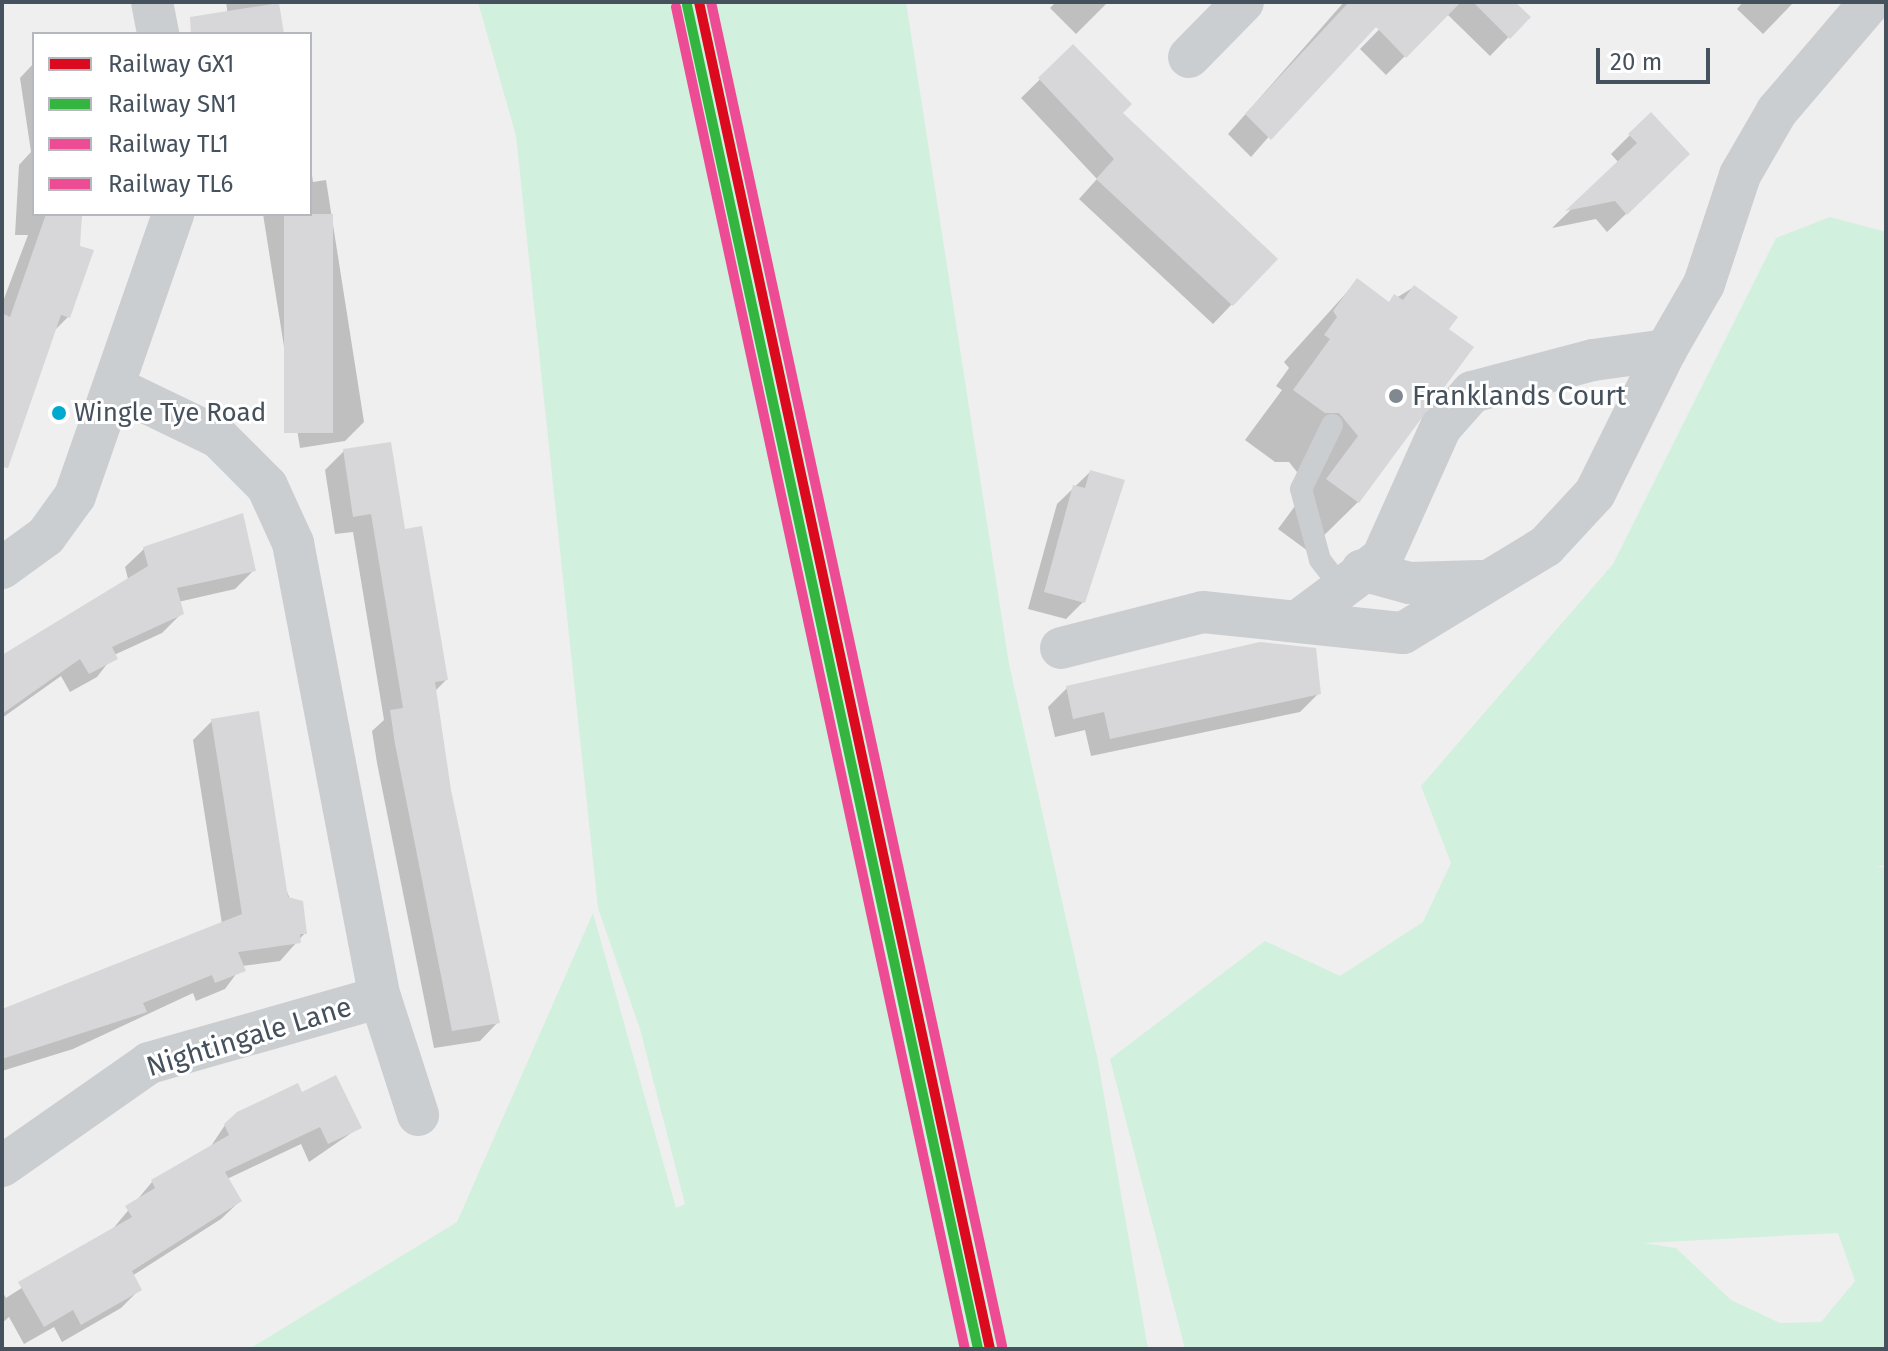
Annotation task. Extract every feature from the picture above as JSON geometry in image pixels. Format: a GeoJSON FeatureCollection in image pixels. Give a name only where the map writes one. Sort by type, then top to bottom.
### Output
{"type":"FeatureCollection","features":[{"type":"Feature","properties":{"kind":"street"},"geometry":{"type":"LineString","coordinates":[[152,2],[158,32]]}},
{"type":"Feature","properties":{"kind":"street"},"geometry":{"type":"LineString","coordinates":[[1189,57],[1243,2]]}},
{"type":"Feature","properties":{"kind":"street"},"geometry":{"type":"LineString","coordinates":[[1061,648],[1203,612],[1302,618],[1403,633],[1479,581],[1546,546],[1595,493],[1666,350],[1704,284],[1740,175],[1777,111],[1870,2]]}},
{"type":"Feature","properties":{"kind":"street"},"geometry":{"type":"LineString","coordinates":[[2,568],[46,536],[75,496],[116,388],[172,216]]}},
{"type":"Feature","properties":{"kind":"street"},"geometry":{"type":"LineString","coordinates":[[1302,618],[1351,578],[1382,558],[1441,427],[1472,392],[1593,360],[1666,350]]}},
{"type":"Feature","properties":{"kind":"street"},"geometry":{"type":"LineString","coordinates":[[116,388],[218,437],[267,486],[293,543],[380,997],[418,1115]]}},
{"type":"Feature","properties":{"kind":"street"},"geometry":{"type":"LineString","coordinates":[[1351,578],[1409,583],[1479,581]]}},
{"type":"Feature","properties":{"kind":"street","name":"Nightingale Lane"},"geometry":{"type":"LineString","coordinates":[[2,1166],[149,1063],[380,997]]}},
{"type":"Feature","properties":{"kind":"lane"},"geometry":{"type":"LineString","coordinates":[[1332,425],[1301,489],[1320,560],[1351,578]]}},
{"type":"Feature","properties":{"kind":"green space"},"geometry":{"type":"Polygon","coordinates":[[[478,2],[906,2],[1009,664],[1098,1061],[1148,1349],[249,1349],[457,1222],[593,913],[676,1208],[685,1204],[640,1029],[598,908],[516,136],[478,2]]]}},
{"type":"Feature","properties":{"kind":"green space"},"geometry":{"type":"Polygon","coordinates":[[[1830,217],[1886,232],[1886,865],[1876,867],[1886,867],[1886,1349],[1185,1349],[1110,1059],[1265,941],[1340,976],[1423,922],[1451,863],[1421,786],[1613,564],[1776,238],[1830,217]],[[1838,1233],[1644,1243],[1676,1248],[1731,1300],[1780,1323],[1821,1322],[1855,1281],[1838,1233]]]}},
{"type":"Feature","properties":{"kind":"building"},"geometry":{"type":"Polygon","coordinates":[[[1349,2],[1461,2],[1406,58],[1376,27],[1271,140],[1245,114],[1349,2]]]}},
{"type":"Feature","properties":{"kind":"building"},"geometry":{"type":"Polygon","coordinates":[[[1473,2],[1515,2],[1531,17],[1510,39],[1473,2]]]}},
{"type":"Feature","properties":{"kind":"building"},"geometry":{"type":"Polygon","coordinates":[[[279,3],[284,32],[191,32],[190,17],[279,3]]]}},
{"type":"Feature","properties":{"kind":"building"},"geometry":{"type":"Polygon","coordinates":[[[1073,44],[1132,104],[1123,113],[1278,259],[1233,306],[1096,179],[1114,159],[1038,78],[1073,44]]]}},
{"type":"Feature","properties":{"kind":"building"},"geometry":{"type":"Polygon","coordinates":[[[1651,112],[1690,154],[1627,215],[1615,201],[1565,211],[1637,143],[1628,134],[1651,112]]]}},
{"type":"Feature","properties":{"kind":"building"},"geometry":{"type":"Polygon","coordinates":[[[333,214],[333,433],[284,433],[284,216],[333,214]]]}},
{"type":"Feature","properties":{"kind":"building"},"geometry":{"type":"Polygon","coordinates":[[[45,216],[82,216],[80,246],[94,250],[70,318],[61,315],[8,468],[2,467],[2,313],[10,317],[45,216]]]}},
{"type":"Feature","properties":{"kind":"building","name":"Franklands Court"},"geometry":{"type":"Polygon","coordinates":[[[1357,278],[1389,302],[1394,294],[1403,300],[1414,285],[1458,317],[1449,329],[1474,347],[1359,503],[1326,479],[1358,436],[1339,413],[1325,413],[1293,390],[1330,339],[1324,335],[1337,317],[1333,311],[1357,278]]]}},
{"type":"Feature","properties":{"kind":"building"},"geometry":{"type":"Polygon","coordinates":[[[391,442],[405,529],[422,526],[448,680],[435,682],[451,790],[500,1023],[452,1031],[395,744],[390,710],[403,708],[371,514],[353,517],[343,449],[391,442]]]}},
{"type":"Feature","properties":{"kind":"building"},"geometry":{"type":"Polygon","coordinates":[[[1090,470],[1125,480],[1085,603],[1044,592],[1073,485],[1085,488],[1090,470]]]}},
{"type":"Feature","properties":{"kind":"building"},"geometry":{"type":"Polygon","coordinates":[[[243,513],[256,571],[177,588],[184,614],[112,647],[118,659],[89,674],[80,659],[2,714],[2,655],[148,566],[143,547],[243,513]]]}},
{"type":"Feature","properties":{"kind":"building"},"geometry":{"type":"Polygon","coordinates":[[[1260,642],[1316,648],[1321,694],[1110,739],[1104,712],[1073,719],[1066,686],[1260,642]]]}},
{"type":"Feature","properties":{"kind":"building"},"geometry":{"type":"Polygon","coordinates":[[[259,711],[288,897],[303,901],[307,934],[300,934],[301,943],[238,952],[246,971],[215,983],[212,975],[143,1003],[147,1012],[2,1059],[2,1009],[242,914],[211,719],[259,711]]]}},
{"type":"Feature","properties":{"kind":"building"},"geometry":{"type":"Polygon","coordinates":[[[336,1075],[362,1128],[328,1144],[320,1127],[225,1172],[242,1201],[132,1271],[142,1290],[81,1325],[73,1310],[44,1327],[18,1282],[132,1217],[125,1206],[155,1188],[151,1180],[229,1135],[224,1124],[237,1112],[298,1083],[302,1092],[336,1075]]]}},
{"type":"Feature","properties":{"kind":"rail line","name":"GX1"},"geometry":{"type":"LineString","coordinates":[[699,2],[990,1349]]}},
{"type":"Feature","properties":{"kind":"rail line","name":"TL1"},"geometry":{"type":"LineString","coordinates":[[711,2],[1002,1346]]}},
{"type":"Feature","properties":{"kind":"rail line","name":"SN1"},"geometry":{"type":"LineString","coordinates":[[687,5],[978,1349]]}},
{"type":"Feature","properties":{"kind":"rail line","name":"TL6"},"geometry":{"type":"LineString","coordinates":[[676,7],[965,1349]]}},
{"type":"Feature","properties":{"kind":"place","name":"Franklands Court"},"geometry":{"type":"Point","coordinates":[1396,396]}},
{"type":"Feature","properties":{"kind":"place","name":"Wingle Tye Road"},"geometry":{"type":"Point","coordinates":[59,413]}}]}
